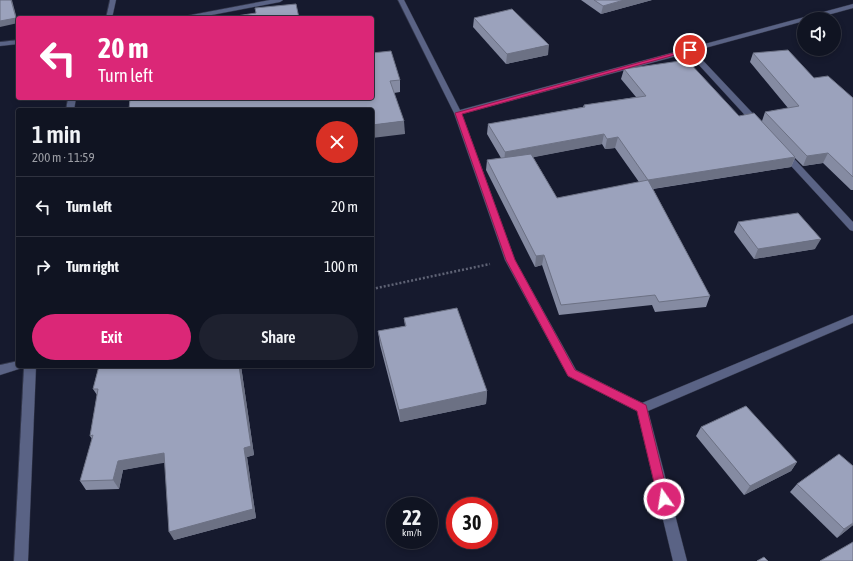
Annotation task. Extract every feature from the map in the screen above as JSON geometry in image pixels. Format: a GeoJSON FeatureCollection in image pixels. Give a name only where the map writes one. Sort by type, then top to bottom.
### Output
{"type":"FeatureCollection","features":[{"type":"Feature","properties":{"kind":"street"},"geometry":{"type":"LineString","coordinates":[[109,16],[113,0]]}},
{"type":"Feature","properties":{"kind":"street"},"geometry":{"type":"LineString","coordinates":[[196,16],[280,0]]}},
{"type":"Feature","properties":{"kind":"street"},"geometry":{"type":"LineString","coordinates":[[401,0],[458,113],[510,260],[572,373],[642,408],[853,319]]}},
{"type":"Feature","properties":{"kind":"street"},"geometry":{"type":"LineString","coordinates":[[847,0],[853,6]]}},
{"type":"Feature","properties":{"kind":"street"},"geometry":{"type":"LineString","coordinates":[[830,12],[853,6]]}},
{"type":"Feature","properties":{"kind":"street"},"geometry":{"type":"LineString","coordinates":[[458,113],[797,21]]}},
{"type":"Feature","properties":{"kind":"street"},"geometry":{"type":"LineString","coordinates":[[0,44],[16,42]]}},
{"type":"Feature","properties":{"kind":"street"},"geometry":{"type":"LineString","coordinates":[[690,50],[764,131]]}},
{"type":"Feature","properties":{"kind":"street"},"geometry":{"type":"LineString","coordinates":[[779,148],[853,228]]}},
{"type":"Feature","properties":{"kind":"street"},"geometry":{"type":"LineString","coordinates":[[0,370],[16,366]]}},
{"type":"Feature","properties":{"kind":"street"},"geometry":{"type":"LineString","coordinates":[[21,561],[30,368]]}},
{"type":"Feature","properties":{"kind":"street"},"geometry":{"type":"LineString","coordinates":[[642,408],[680,561]]}},
{"type":"Feature","properties":{"kind":"path"},"geometry":{"type":"LineString","coordinates":[[374,289],[510,260]]}},
{"type":"Feature","properties":{"kind":"building"},"geometry":{"type":"Polygon","coordinates":[[[0,0],[11,0],[16,18],[0,21],[0,0]]]}},
{"type":"Feature","properties":{"kind":"building"},"geometry":{"type":"Polygon","coordinates":[[[594,0],[624,0],[603,6],[594,0]]]}},
{"type":"Feature","properties":{"kind":"building"},"geometry":{"type":"Polygon","coordinates":[[[296,4],[299,16],[236,16],[256,13],[255,8],[296,4]]]}},
{"type":"Feature","properties":{"kind":"building"},"geometry":{"type":"Polygon","coordinates":[[[512,9],[549,45],[507,54],[474,18],[512,9]]]}},
{"type":"Feature","properties":{"kind":"building"},"geometry":{"type":"Polygon","coordinates":[[[788,50],[814,78],[828,76],[853,98],[853,177],[828,153],[807,156],[765,112],[799,106],[753,53],[788,50]]]}},
{"type":"Feature","properties":{"kind":"building"},"geometry":{"type":"Polygon","coordinates":[[[391,51],[400,80],[390,81],[404,121],[374,125],[374,108],[129,108],[130,100],[374,100],[374,53],[391,51]]]}},
{"type":"Feature","properties":{"kind":"building"},"geometry":{"type":"Polygon","coordinates":[[[687,60],[739,116],[754,113],[795,157],[648,180],[618,137],[607,139],[604,134],[505,152],[488,124],[585,107],[584,105],[646,96],[624,69],[687,60]]]}},
{"type":"Feature","properties":{"kind":"building"},"geometry":{"type":"Polygon","coordinates":[[[531,154],[557,198],[648,180],[710,296],[659,302],[655,295],[561,305],[544,255],[536,256],[487,160],[531,154]]]}},
{"type":"Feature","properties":{"kind":"building"},"geometry":{"type":"Polygon","coordinates":[[[798,213],[821,239],[758,249],[738,222],[798,213]]]}},
{"type":"Feature","properties":{"kind":"building"},"geometry":{"type":"Polygon","coordinates":[[[457,308],[487,391],[399,410],[378,331],[406,326],[404,318],[457,308]]]}},
{"type":"Feature","properties":{"kind":"building"},"geometry":{"type":"Polygon","coordinates":[[[98,368],[239,368],[251,446],[244,448],[253,509],[169,532],[164,453],[118,461],[113,480],[80,481],[93,435],[90,436],[98,389],[93,389],[98,368]]]}},
{"type":"Feature","properties":{"kind":"building"},"geometry":{"type":"Polygon","coordinates":[[[746,406],[797,462],[750,486],[701,427],[746,406]]]}},
{"type":"Feature","properties":{"kind":"building"},"geometry":{"type":"Polygon","coordinates":[[[839,454],[853,466],[853,523],[844,529],[797,484],[839,454]]]}},
{"type":"Feature","properties":{"kind":"building"},"geometry":{"type":"Polygon","coordinates":[[[853,542],[853,561],[820,561],[853,542]]]}},
{"type":"Feature","properties":{"kind":"building"},"geometry":{"type":"Polygon","coordinates":[[[764,557],[768,561],[757,561],[764,557]]]}},
{"type":"Feature","properties":{"kind":"route"},"geometry":{"type":"LineString","coordinates":[[664,499],[642,408],[572,373],[510,260],[458,113],[690,50]]}}]}
